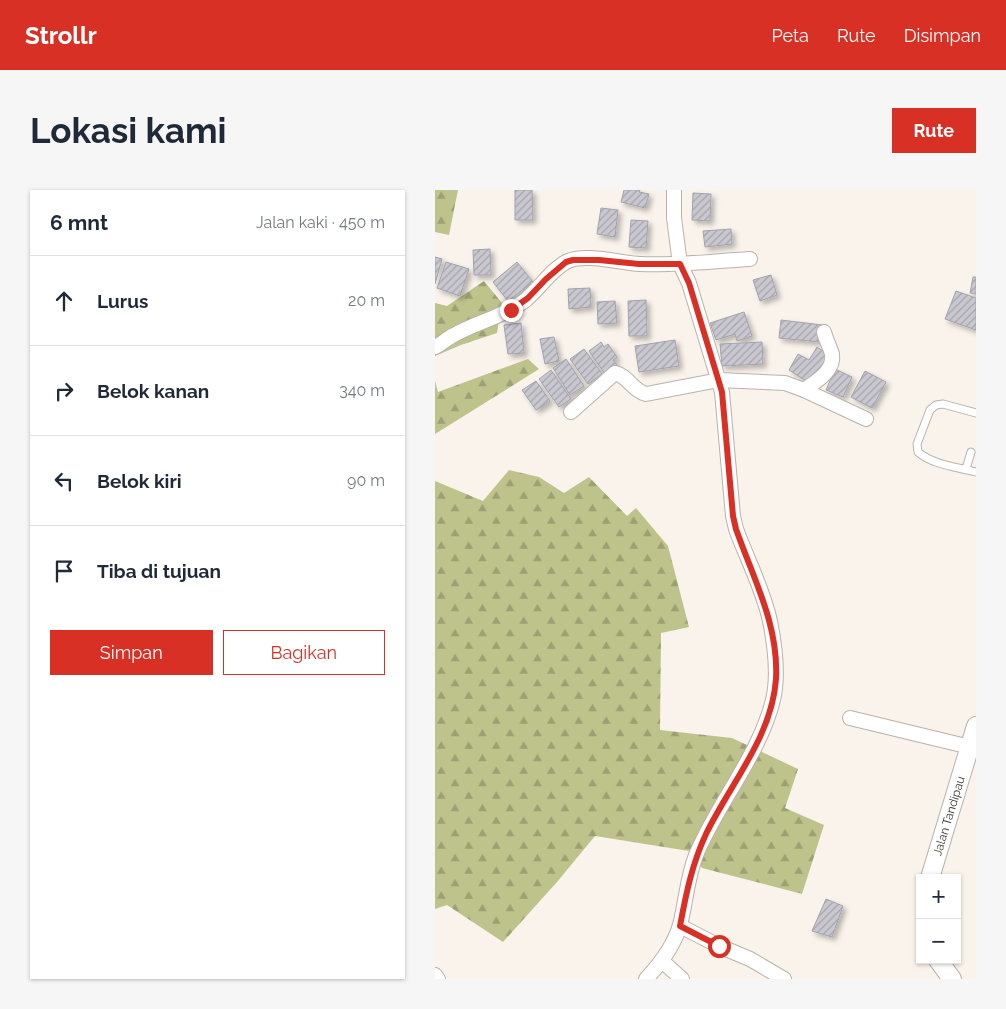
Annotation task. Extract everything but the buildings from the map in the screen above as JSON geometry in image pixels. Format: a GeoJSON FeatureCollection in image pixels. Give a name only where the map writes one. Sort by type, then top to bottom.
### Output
{"type":"FeatureCollection","features":[{"type":"Feature","properties":{"kind":"street"},"geometry":{"type":"LineString","coordinates":[[646,979],[663,961],[680,926],[695,857],[755,746],[770,707],[776,678],[770,621],[734,522],[722,392],[689,283],[680,264],[674,218],[674,190]]}},
{"type":"Feature","properties":{"kind":"street"},"geometry":{"type":"LineString","coordinates":[[435,347],[454,334],[511,310],[528,298],[566,262],[573,260],[599,260],[639,264],[680,264],[750,259]]}},
{"type":"Feature","properties":{"kind":"street"},"geometry":{"type":"LineString","coordinates":[[804,390],[821,377],[831,366],[831,353],[824,332]]}},
{"type":"Feature","properties":{"kind":"street"},"geometry":{"type":"LineString","coordinates":[[571,412],[615,373],[620,374],[640,392],[646,394],[719,380],[785,383],[866,419]]}},
{"type":"Feature","properties":{"kind":"street"},"geometry":{"type":"LineString","coordinates":[[850,718],[970,747]]}},
{"type":"Feature","properties":{"kind":"street","name":"Jalan Tandipau"},"geometry":{"type":"LineString","coordinates":[[931,874],[976,726]]}},
{"type":"Feature","properties":{"kind":"street"},"geometry":{"type":"LineString","coordinates":[[680,926],[750,959],[784,979]]}},
{"type":"Feature","properties":{"kind":"street"},"geometry":{"type":"LineString","coordinates":[[663,961],[681,979]]}},
{"type":"Feature","properties":{"kind":"street"},"geometry":{"type":"LineString","coordinates":[[941,964],[953,979]]}},
{"type":"Feature","properties":{"kind":"street"},"geometry":{"type":"LineString","coordinates":[[435,975],[438,979]]}},
{"type":"Feature","properties":{"kind":"lane"},"geometry":{"type":"LineString","coordinates":[[976,413],[943,404],[935,405],[930,410],[917,444],[918,452],[932,461],[976,472]]}},
{"type":"Feature","properties":{"kind":"lane"},"geometry":{"type":"LineString","coordinates":[[966,469],[971,452]]}},
{"type":"Feature","properties":{"kind":"green space"},"geometry":{"type":"Polygon","coordinates":[[[435,190],[458,190],[449,235],[435,232],[435,190]]]}},
{"type":"Feature","properties":{"kind":"green space"},"geometry":{"type":"Polygon","coordinates":[[[484,281],[502,303],[497,333],[435,356],[435,303],[447,306],[484,281]]]}},
{"type":"Feature","properties":{"kind":"green space"},"geometry":{"type":"Polygon","coordinates":[[[528,359],[539,369],[435,434],[435,381],[438,392],[528,359]]]}},
{"type":"Feature","properties":{"kind":"green space"},"geometry":{"type":"Polygon","coordinates":[[[509,470],[539,477],[564,493],[589,477],[627,516],[636,508],[668,546],[689,627],[661,633],[660,730],[732,738],[798,769],[785,808],[824,825],[802,894],[702,868],[689,851],[595,836],[503,942],[447,905],[435,909],[435,481],[483,501],[509,470]]]}},
{"type":"Feature","properties":{"kind":"route"},"geometry":{"type":"LineString","coordinates":[[511,310],[528,298],[566,262],[573,260],[584,259],[639,264],[680,264],[689,283],[722,392],[733,516],[741,545],[770,621],[776,678],[773,699],[755,746],[695,857],[685,895],[680,926],[719,946]]}}]}
